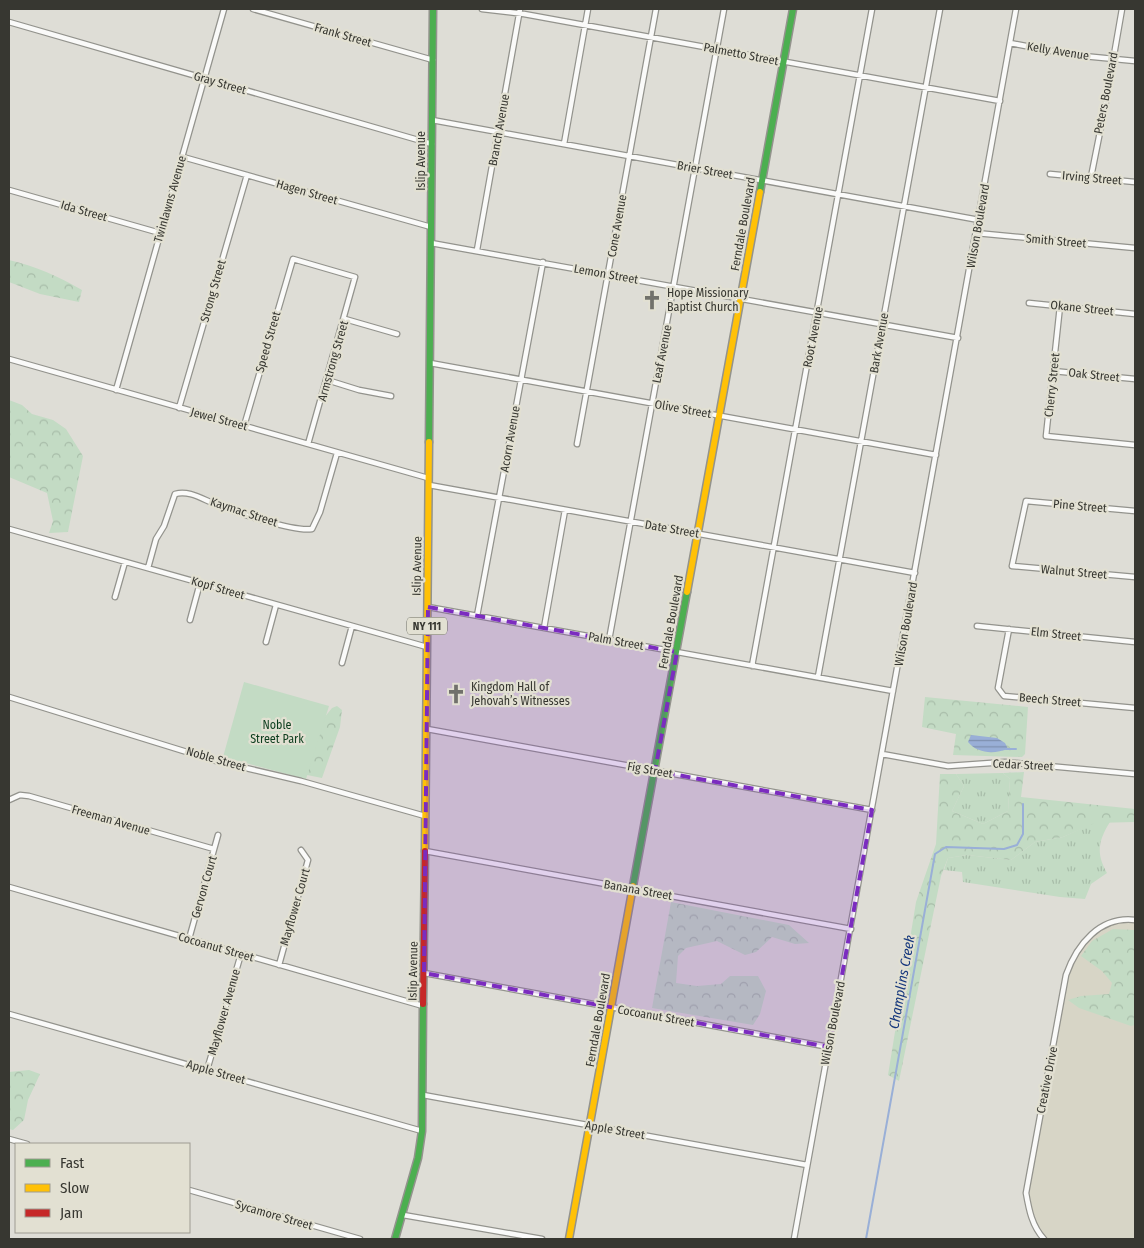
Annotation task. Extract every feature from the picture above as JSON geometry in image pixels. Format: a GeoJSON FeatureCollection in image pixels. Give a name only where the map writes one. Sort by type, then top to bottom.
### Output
{"type":"FeatureCollection","features":[{"type":"Feature","properties":{"kind":"street","name":"Twinlawns Avenue"},"geometry":{"type":"LineString","coordinates":[[116,390],[224,9]]}},
{"type":"Feature","properties":{"kind":"street","name":"Frank Street"},"geometry":{"type":"LineString","coordinates":[[253,9],[433,60]]}},
{"type":"Feature","properties":{"kind":"street","name":"Islip Avenue"},"geometry":{"type":"LineString","coordinates":[[395,1239],[418,1158],[422,1131],[433,9]]}},
{"type":"Feature","properties":{"kind":"street","name":"Palmetto Street"},"geometry":{"type":"LineString","coordinates":[[482,9],[520,11],[585,26],[1000,101]]}},
{"type":"Feature","properties":{"kind":"street"},"geometry":{"type":"LineString","coordinates":[[564,144],[588,9]]}},
{"type":"Feature","properties":{"kind":"street","name":"Cone Avenue"},"geometry":{"type":"LineString","coordinates":[[577,444],[656,9]]}},
{"type":"Feature","properties":{"kind":"street","name":"Leaf Avenue"},"geometry":{"type":"LineString","coordinates":[[610,640],[724,9]]}},
{"type":"Feature","properties":{"kind":"street","name":"Ferndale Boulevard"},"geometry":{"type":"LineString","coordinates":[[570,1239],[793,9]]}},
{"type":"Feature","properties":{"kind":"street","name":"Root Avenue"},"geometry":{"type":"LineString","coordinates":[[752,666],[872,9]]}},
{"type":"Feature","properties":{"kind":"street","name":"Bark Avenue"},"geometry":{"type":"LineString","coordinates":[[818,678],[940,9]]}},
{"type":"Feature","properties":{"kind":"street","name":"Wilson Boulevard"},"geometry":{"type":"LineString","coordinates":[[794,1239],[1016,9]]}},
{"type":"Feature","properties":{"kind":"street","name":"Peters Boulevard"},"geometry":{"type":"LineString","coordinates":[[1090,177],[1122,9]]}},
{"type":"Feature","properties":{"kind":"street","name":"Branch Avenue"},"geometry":{"type":"LineString","coordinates":[[476,250],[520,11]]}},
{"type":"Feature","properties":{"kind":"street","name":"Gray Street"},"geometry":{"type":"LineString","coordinates":[[9,22],[432,144]]}},
{"type":"Feature","properties":{"kind":"street","name":"Kelly Avenue"},"geometry":{"type":"LineString","coordinates":[[1010,43],[1072,55],[1135,61]]}},
{"type":"Feature","properties":{"kind":"street","name":"Brier Street"},"geometry":{"type":"LineString","coordinates":[[432,120],[979,220]]}},
{"type":"Feature","properties":{"kind":"street","name":"Hagen Street"},"geometry":{"type":"LineString","coordinates":[[183,157],[431,227]]}},
{"type":"Feature","properties":{"kind":"street","name":"Irving Street"},"geometry":{"type":"LineString","coordinates":[[1050,174],[1135,182]]}},
{"type":"Feature","properties":{"kind":"street","name":"Strong Street"},"geometry":{"type":"LineString","coordinates":[[180,408],[247,175]]}},
{"type":"Feature","properties":{"kind":"street","name":"Ida Street"},"geometry":{"type":"LineString","coordinates":[[9,190],[160,233]]}},
{"type":"Feature","properties":{"kind":"street","name":"Smith Street"},"geometry":{"type":"LineString","coordinates":[[976,233],[1135,248]]}},
{"type":"Feature","properties":{"kind":"street","name":"Lemon Street"},"geometry":{"type":"LineString","coordinates":[[431,243],[958,338]]}},
{"type":"Feature","properties":{"kind":"street","name":"Speed Street"},"geometry":{"type":"LineString","coordinates":[[244,426],[293,259],[355,277]]}},
{"type":"Feature","properties":{"kind":"street","name":"Acorn Avenue"},"geometry":{"type":"LineString","coordinates":[[478,616],[543,262]]}},
{"type":"Feature","properties":{"kind":"street","name":"Armstrong Street"},"geometry":{"type":"LineString","coordinates":[[308,444],[345,319],[355,277]]}},
{"type":"Feature","properties":{"kind":"street","name":"Okane Street"},"geometry":{"type":"LineString","coordinates":[[1028,303],[1135,314]]}},
{"type":"Feature","properties":{"kind":"street","name":"Cherry Street"},"geometry":{"type":"LineString","coordinates":[[1060,306],[1046,436],[1135,445]]}},
{"type":"Feature","properties":{"kind":"street"},"geometry":{"type":"LineString","coordinates":[[345,319],[397,334]]}},
{"type":"Feature","properties":{"kind":"street","name":"Jewel Street"},"geometry":{"type":"LineString","coordinates":[[9,359],[308,444],[429,482]]}},
{"type":"Feature","properties":{"kind":"street","name":"Olive Street"},"geometry":{"type":"LineString","coordinates":[[430,364],[936,455]]}},
{"type":"Feature","properties":{"kind":"street","name":"Oak Street"},"geometry":{"type":"LineString","coordinates":[[1053,371],[1135,379]]}},
{"type":"Feature","properties":{"kind":"street"},"geometry":{"type":"LineString","coordinates":[[327,380],[358,390],[391,396]]}},
{"type":"Feature","properties":{"kind":"street","name":"Kaymac Street"},"geometry":{"type":"LineString","coordinates":[[148,568],[156,539],[164,526],[175,494],[182,492],[214,504],[294,528],[312,529],[318,518],[337,453]]}},
{"type":"Feature","properties":{"kind":"street","name":"Date Street"},"geometry":{"type":"LineString","coordinates":[[429,482],[500,498],[915,573]]}},
{"type":"Feature","properties":{"kind":"street","name":"Pine Street"},"geometry":{"type":"LineString","coordinates":[[1012,566],[1026,501],[1135,511]]}},
{"type":"Feature","properties":{"kind":"street"},"geometry":{"type":"LineString","coordinates":[[544,628],[565,510]]}},
{"type":"Feature","properties":{"kind":"street","name":"Kopf Street"},"geometry":{"type":"LineString","coordinates":[[9,529],[427,647]]}},
{"type":"Feature","properties":{"kind":"street"},"geometry":{"type":"LineString","coordinates":[[115,597],[125,562]]}},
{"type":"Feature","properties":{"kind":"street","name":"Walnut Street"},"geometry":{"type":"LineString","coordinates":[[1012,566],[1135,577]]}},
{"type":"Feature","properties":{"kind":"street"},"geometry":{"type":"LineString","coordinates":[[190,620],[200,583]]}},
{"type":"Feature","properties":{"kind":"street"},"geometry":{"type":"LineString","coordinates":[[266,642],[276,605]]}},
{"type":"Feature","properties":{"kind":"street","name":"Palm Street"},"geometry":{"type":"LineString","coordinates":[[428,607],[893,692]]}},
{"type":"Feature","properties":{"kind":"street"},"geometry":{"type":"LineString","coordinates":[[342,663],[352,626]]}},
{"type":"Feature","properties":{"kind":"street","name":"Elm Street"},"geometry":{"type":"LineString","coordinates":[[977,626],[1135,642]]}},
{"type":"Feature","properties":{"kind":"street","name":"Beech Street"},"geometry":{"type":"LineString","coordinates":[[1009,629],[998,688],[1004,696],[1135,708]]}},
{"type":"Feature","properties":{"kind":"street","name":"Noble Street"},"geometry":{"type":"LineString","coordinates":[[9,697],[216,761],[301,781],[425,816]]}},
{"type":"Feature","properties":{"kind":"street","name":"Fig Street"},"geometry":{"type":"LineString","coordinates":[[427,729],[872,810]]}},
{"type":"Feature","properties":{"kind":"street","name":"Cedar Street"},"geometry":{"type":"LineString","coordinates":[[882,754],[948,766],[1005,762],[1135,774]]}},
{"type":"Feature","properties":{"kind":"street","name":"Freeman Avenue"},"geometry":{"type":"LineString","coordinates":[[9,800],[20,795],[29,796],[214,850]]}},
{"type":"Feature","properties":{"kind":"street","name":"Gervon Court"},"geometry":{"type":"LineString","coordinates":[[189,939],[218,835]]}},
{"type":"Feature","properties":{"kind":"street","name":"Mayflower Court"},"geometry":{"type":"LineString","coordinates":[[279,965],[308,860],[301,850]]}},
{"type":"Feature","properties":{"kind":"street","name":"Banana Street"},"geometry":{"type":"LineString","coordinates":[[425,851],[851,929]]}},
{"type":"Feature","properties":{"kind":"street","name":"Cocoanut Street"},"geometry":{"type":"LineString","coordinates":[[9,887],[423,1006]]}},
{"type":"Feature","properties":{"kind":"street","name":"Creative Drive"},"geometry":{"type":"LineString","coordinates":[[1044,1239],[1035,1227],[1029,1211],[1026,1193],[1066,975],[1071,960],[1087,937],[1111,923],[1135,920]]}},
{"type":"Feature","properties":{"kind":"street","name":"Mayflower Avenue"},"geometry":{"type":"LineString","coordinates":[[208,1070],[241,954]]}},
{"type":"Feature","properties":{"kind":"street","name":"Cocoanut Street"},"geometry":{"type":"LineString","coordinates":[[424,973],[829,1047]]}},
{"type":"Feature","properties":{"kind":"street","name":"Apple Street"},"geometry":{"type":"LineString","coordinates":[[9,1014],[422,1131]]}},
{"type":"Feature","properties":{"kind":"street","name":"Apple Street"},"geometry":{"type":"LineString","coordinates":[[423,1095],[807,1165]]}},
{"type":"Feature","properties":{"kind":"street"},"geometry":{"type":"LineString","coordinates":[[9,1139],[23,1143]]}},
{"type":"Feature","properties":{"kind":"street","name":"Sycamore Street"},"geometry":{"type":"LineString","coordinates":[[190,1190],[360,1239]]}},
{"type":"Feature","properties":{"kind":"street"},"geometry":{"type":"LineString","coordinates":[[403,1214],[542,1239]]}},
{"type":"Feature","properties":{"kind":"highlighted area"},"geometry":{"type":"Polygon","coordinates":[[[428,607],[677,652],[655,771],[872,810],[829,1047],[424,973],[428,607]]]}},
{"type":"Feature","properties":{"kind":"shaded area"},"geometry":{"type":"Polygon","coordinates":[[[1135,920],[1135,1239],[1044,1239],[1035,1227],[1026,1193],[1066,975],[1087,937],[1111,923],[1135,920]]]}},
{"type":"Feature","properties":{"kind":"green space"},"geometry":{"type":"Polygon","coordinates":[[[9,260],[46,272],[82,290],[79,302],[40,294],[9,282],[9,260]]]}},
{"type":"Feature","properties":{"kind":"green space"},"geometry":{"type":"Polygon","coordinates":[[[9,400],[22,405],[32,414],[53,420],[66,429],[83,456],[68,532],[49,533],[53,521],[47,493],[9,477],[9,400]]]}},
{"type":"Feature","properties":{"kind":"green space","name":"Noble Street Park"},"geometry":{"type":"Polygon","coordinates":[[[244,682],[329,706],[306,779],[223,757],[244,682]]]}},
{"type":"Feature","properties":{"kind":"green space"},"geometry":{"type":"Polygon","coordinates":[[[925,697],[1028,707],[1025,754],[1022,757],[953,755],[956,734],[922,727],[925,697]]]}},
{"type":"Feature","properties":{"kind":"green space"},"geometry":{"type":"Polygon","coordinates":[[[337,706],[342,710],[340,727],[322,778],[282,770],[332,708],[337,706]]]}},
{"type":"Feature","properties":{"kind":"green space"},"geometry":{"type":"Polygon","coordinates":[[[1024,772],[1021,797],[1135,809],[1135,822],[1095,823],[1063,837],[1035,842],[1011,860],[967,855],[948,858],[941,876],[899,1081],[888,1075],[916,902],[936,844],[940,774],[956,774],[964,786],[952,811],[983,824],[1008,811],[1010,779],[1003,773],[1024,772]]]}},
{"type":"Feature","properties":{"kind":"green space"},"geometry":{"type":"Polygon","coordinates":[[[1003,773],[1010,779],[1008,811],[983,824],[952,811],[964,786],[956,774],[1003,773]]]}},
{"type":"Feature","properties":{"kind":"green space"},"geometry":{"type":"Polygon","coordinates":[[[1095,822],[1110,822],[1103,835],[1100,848],[1101,860],[1107,873],[1091,884],[1085,899],[963,882],[962,872],[944,870],[948,858],[967,855],[1011,860],[1035,842],[1063,837],[1095,822]]]}},
{"type":"Feature","properties":{"kind":"green space"},"geometry":{"type":"Polygon","coordinates":[[[671,902],[789,925],[809,943],[795,944],[772,937],[756,952],[745,955],[717,941],[686,948],[678,956],[676,983],[697,986],[721,984],[730,976],[758,976],[766,991],[760,1014],[753,1025],[652,1008],[671,902]]]}},
{"type":"Feature","properties":{"kind":"green space"},"geometry":{"type":"Polygon","coordinates":[[[1113,929],[1135,930],[1135,1025],[1131,1026],[1079,1008],[1068,1000],[1081,996],[1109,994],[1112,983],[1102,971],[1081,956],[1092,941],[1113,929]]]}},
{"type":"Feature","properties":{"kind":"green space"},"geometry":{"type":"Polygon","coordinates":[[[29,1070],[40,1074],[28,1100],[24,1120],[13,1130],[9,1129],[9,1072],[29,1070]]]}},
{"type":"Feature","properties":{"kind":"water"},"geometry":{"type":"Polygon","coordinates":[[[971,735],[997,738],[1005,743],[1008,749],[997,752],[981,751],[968,742],[971,735]]]}},
{"type":"Feature","properties":{"kind":"waterway"},"geometry":{"type":"LineString","coordinates":[[1006,749],[1016,749]]}},
{"type":"Feature","properties":{"kind":"waterway","name":"Champlins Creek"},"geometry":{"type":"LineString","coordinates":[[866,1239],[935,854],[946,847],[1004,849],[1017,845],[1023,834],[1023,804]]}},
{"type":"Feature","properties":{"kind":"traffic: fast"},"geometry":{"type":"LineString","coordinates":[[429,442],[433,9]]}},
{"type":"Feature","properties":{"kind":"traffic: fast"},"geometry":{"type":"LineString","coordinates":[[760,192],[793,9]]}},
{"type":"Feature","properties":{"kind":"traffic: fast"},"geometry":{"type":"LineString","coordinates":[[633,886],[687,592]]}},
{"type":"Feature","properties":{"kind":"traffic: fast"},"geometry":{"type":"LineString","coordinates":[[395,1239],[418,1158],[422,1131],[423,1004]]}},
{"type":"Feature","properties":{"kind":"traffic: slow"},"geometry":{"type":"LineString","coordinates":[[687,592],[760,192]]}},
{"type":"Feature","properties":{"kind":"traffic: slow"},"geometry":{"type":"LineString","coordinates":[[425,851],[429,442]]}},
{"type":"Feature","properties":{"kind":"traffic: slow"},"geometry":{"type":"LineString","coordinates":[[569,1239],[633,886]]}},
{"type":"Feature","properties":{"kind":"traffic: jam"},"geometry":{"type":"LineString","coordinates":[[423,1004],[425,851]]}},
{"type":"Feature","properties":{"kind":"place","name":"Hope Missionary Baptist Church"},"geometry":{"type":"Point","coordinates":[652,300]}},
{"type":"Feature","properties":{"kind":"place","name":"Kingdom Hall of Jehovah’s Witnesses"},"geometry":{"type":"Point","coordinates":[456,694]}}]}
